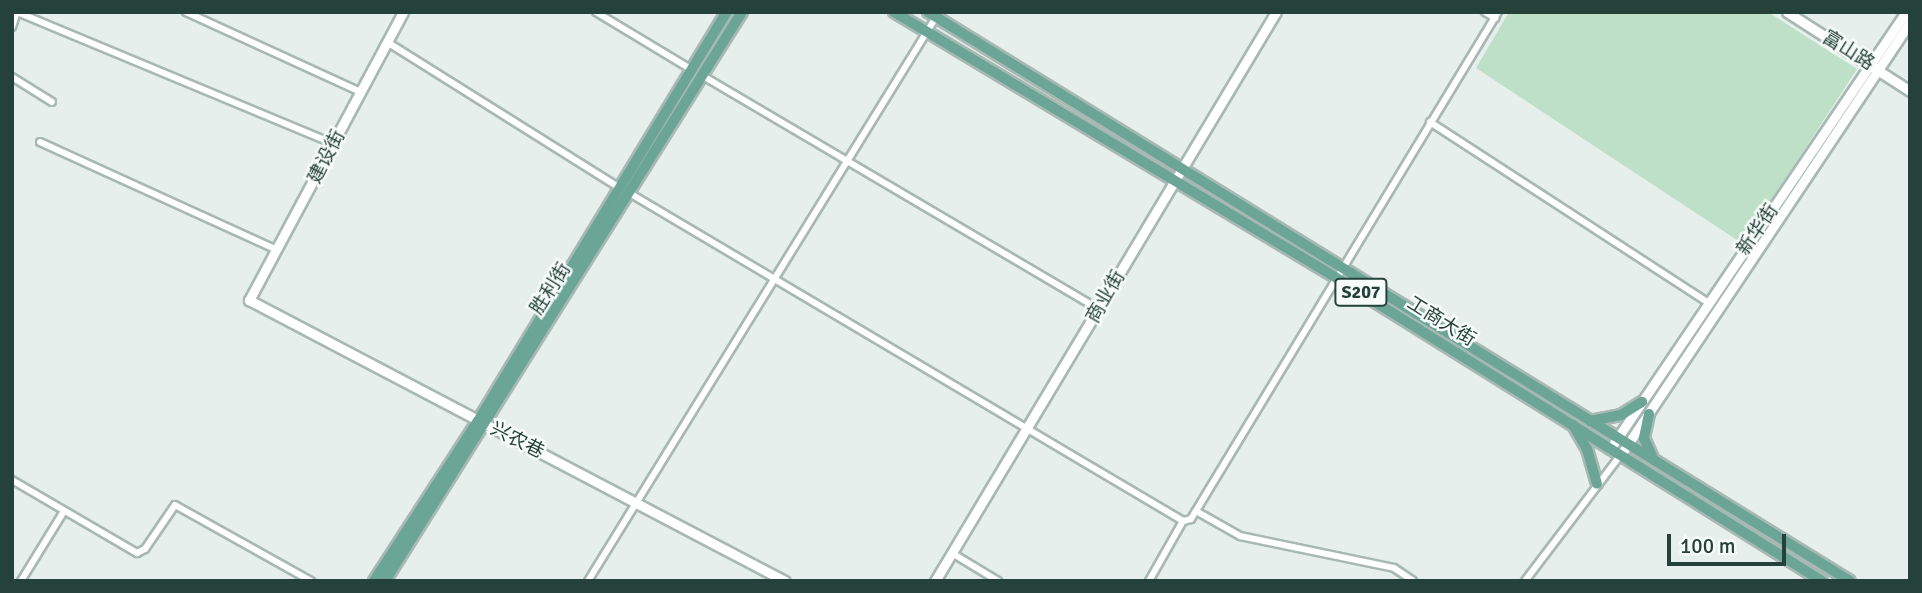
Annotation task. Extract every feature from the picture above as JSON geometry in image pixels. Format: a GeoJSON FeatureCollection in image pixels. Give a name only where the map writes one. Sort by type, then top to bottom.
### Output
{"type":"FeatureCollection","features":[{"type":"Feature","properties":{"kind":"main road","name":"胜利街"},"geometry":{"type":"LineString","coordinates":[[374,581],[482,423],[618,187],[727,12]]}},
{"type":"Feature","properties":{"kind":"main road","name":"胜利街"},"geometry":{"type":"LineString","coordinates":[[384,581],[482,423],[631,194],[742,12]]}},
{"type":"Feature","properties":{"kind":"main road","name":"工商大街"},"geometry":{"type":"LineString","coordinates":[[894,12],[1335,276],[1822,581]]}},
{"type":"Feature","properties":{"kind":"main road","name":"工商大街"},"geometry":{"type":"LineString","coordinates":[[932,15],[1342,265],[1628,446],[1850,581]]}},
{"type":"Feature","properties":{"kind":"main road"},"geometry":{"type":"LineString","coordinates":[[1590,421],[1621,415],[1642,402]]}},
{"type":"Feature","properties":{"kind":"main road"},"geometry":{"type":"LineString","coordinates":[[1649,414],[1645,444],[1659,465]]}},
{"type":"Feature","properties":{"kind":"main road"},"geometry":{"type":"LineString","coordinates":[[1570,422],[1587,449],[1597,484]]}},
{"type":"Feature","properties":{"kind":"street"},"geometry":{"type":"LineString","coordinates":[[12,27],[17,12],[334,144]]}},
{"type":"Feature","properties":{"kind":"street"},"geometry":{"type":"LineString","coordinates":[[186,12],[361,92]]}},
{"type":"Feature","properties":{"kind":"street","name":"建设街"},"geometry":{"type":"LineString","coordinates":[[249,300],[403,12]]}},
{"type":"Feature","properties":{"kind":"street"},"geometry":{"type":"LineString","coordinates":[[596,12],[692,70]]}},
{"type":"Feature","properties":{"kind":"street","name":"商业街"},"geometry":{"type":"LineString","coordinates":[[935,581],[1276,12]]}},
{"type":"Feature","properties":{"kind":"street"},"geometry":{"type":"LineString","coordinates":[[631,194],[1183,521],[1191,519],[1196,511],[1335,276],[1496,15],[1485,12]]}},
{"type":"Feature","properties":{"kind":"street","name":"富山路"},"geometry":{"type":"LineString","coordinates":[[1787,12],[1910,91]]}},
{"type":"Feature","properties":{"kind":"street","name":"新华街"},"geometry":{"type":"LineString","coordinates":[[1620,456],[1874,67],[1906,12]]}},
{"type":"Feature","properties":{"kind":"street"},"geometry":{"type":"LineString","coordinates":[[588,581],[848,160],[926,31],[932,15]]}},
{"type":"Feature","properties":{"kind":"street","name":"新华街"},"geometry":{"type":"LineString","coordinates":[[1611,449],[1874,67],[1910,22]]}},
{"type":"Feature","properties":{"kind":"street"},"geometry":{"type":"LineString","coordinates":[[387,42],[618,187]]}},
{"type":"Feature","properties":{"kind":"street"},"geometry":{"type":"LineString","coordinates":[[703,76],[1099,309]]}},
{"type":"Feature","properties":{"kind":"street"},"geometry":{"type":"LineString","coordinates":[[12,77],[52,102]]}},
{"type":"Feature","properties":{"kind":"street"},"geometry":{"type":"LineString","coordinates":[[1430,122],[1709,303]]}},
{"type":"Feature","properties":{"kind":"street"},"geometry":{"type":"LineString","coordinates":[[40,142],[277,250]]}},
{"type":"Feature","properties":{"kind":"street","name":"兴农巷"},"geometry":{"type":"LineString","coordinates":[[249,300],[785,581]]}},
{"type":"Feature","properties":{"kind":"street"},"geometry":{"type":"LineString","coordinates":[[1525,581],[1620,456]]}},
{"type":"Feature","properties":{"kind":"street"},"geometry":{"type":"LineString","coordinates":[[12,480],[137,553],[145,549],[175,505],[311,581]]}},
{"type":"Feature","properties":{"kind":"street"},"geometry":{"type":"LineString","coordinates":[[21,581],[64,511]]}},
{"type":"Feature","properties":{"kind":"street"},"geometry":{"type":"LineString","coordinates":[[1196,511],[1240,536],[1394,568],[1413,581]]}},
{"type":"Feature","properties":{"kind":"street"},"geometry":{"type":"LineString","coordinates":[[1149,581],[1183,521]]}},
{"type":"Feature","properties":{"kind":"street"},"geometry":{"type":"LineString","coordinates":[[952,553],[998,581]]}},
{"type":"Feature","properties":{"kind":"green space"},"geometry":{"type":"Polygon","coordinates":[[[1509,12],[1768,12],[1857,69],[1743,244],[1476,68],[1509,12]]]}}]}
